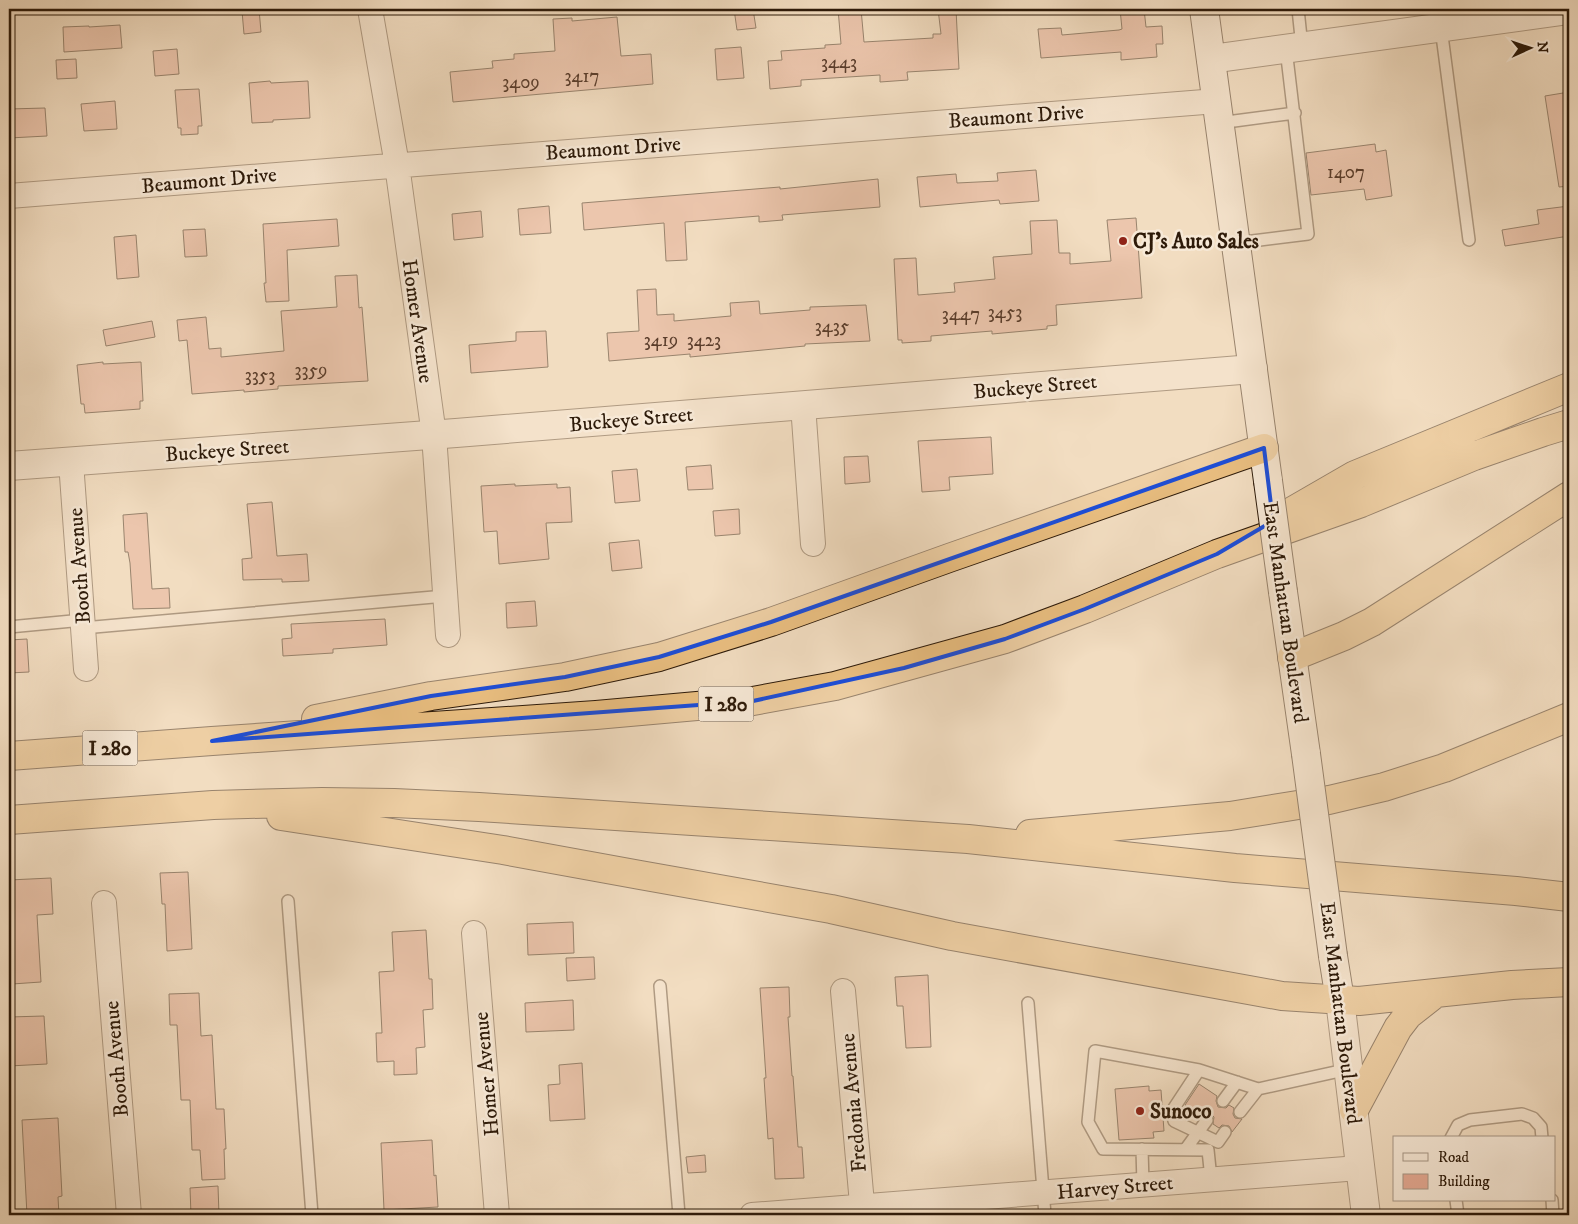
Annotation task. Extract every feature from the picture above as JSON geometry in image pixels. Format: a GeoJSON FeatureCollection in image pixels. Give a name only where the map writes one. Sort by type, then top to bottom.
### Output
{"type":"FeatureCollection","features":[{"type":"Feature","properties":{"kind":"highway"},"geometry":{"type":"LineString","coordinates":[[1217,554],[1355,475],[1569,387]]}},
{"type":"Feature","properties":{"kind":"highway"},"geometry":{"type":"LineString","coordinates":[[1217,554],[1361,503],[1474,456],[1569,424]]}},
{"type":"Feature","properties":{"kind":"highway"},"geometry":{"type":"LineString","coordinates":[[212,740],[431,696],[565,677],[660,657],[771,622],[1264,448]]}},
{"type":"Feature","properties":{"kind":"highway"},"geometry":{"type":"LineString","coordinates":[[1292,657],[1344,636],[1372,622],[1569,496]]}},
{"type":"Feature","properties":{"kind":"highway","name":"I 280"},"geometry":{"type":"LineString","coordinates":[[9,756],[212,740],[596,715],[754,701],[836,686],[1005,638],[1085,609],[1217,554]]}},
{"type":"Feature","properties":{"kind":"highway"},"geometry":{"type":"LineString","coordinates":[[968,839],[1230,816],[1329,800],[1384,787],[1444,768],[1569,717]]}},
{"type":"Feature","properties":{"kind":"highway"},"geometry":{"type":"LineString","coordinates":[[9,820],[213,805],[322,802],[404,803],[968,839],[1235,868],[1569,897]]}},
{"type":"Feature","properties":{"kind":"highway"},"geometry":{"type":"LineString","coordinates":[[213,805],[530,855],[831,909],[952,936],[1282,996],[1340,1000],[1379,1000],[1512,985],[1569,982]]}},
{"type":"Feature","properties":{"kind":"highway"},"geometry":{"type":"LineString","coordinates":[[1354,1110],[1398,1028],[1408,1015],[1436,993]]}},
{"type":"Feature","properties":{"kind":"street","name":"Homer Avenue"},"geometry":{"type":"LineString","coordinates":[[370,9],[397,165],[434,435],[448,635]]}},
{"type":"Feature","properties":{"kind":"street","name":"East Manhattan Boulevard"},"geometry":{"type":"LineString","coordinates":[[1204,9],[1340,1000],[1366,1215]]}},
{"type":"Feature","properties":{"kind":"street"},"geometry":{"type":"LineString","coordinates":[[1211,59],[1441,28],[1494,15],[1569,10]]}},
{"type":"Feature","properties":{"kind":"street","name":"Beaumont Drive"},"geometry":{"type":"LineString","coordinates":[[9,196],[397,165],[1218,112]]}},
{"type":"Feature","properties":{"kind":"street","name":"Buckeye Street"},"geometry":{"type":"LineString","coordinates":[[9,466],[434,435],[1253,369]]}},
{"type":"Feature","properties":{"kind":"street"},"geometry":{"type":"LineString","coordinates":[[803,405],[813,544]]}},
{"type":"Feature","properties":{"kind":"street","name":"Booth Avenue"},"geometry":{"type":"LineString","coordinates":[[71,462],[86,669]]}},
{"type":"Feature","properties":{"kind":"street","name":"Booth Avenue"},"geometry":{"type":"LineString","coordinates":[[104,903],[129,1215]]}},
{"type":"Feature","properties":{"kind":"street","name":"Homer Avenue"},"geometry":{"type":"LineString","coordinates":[[474,933],[498,1215]]}},
{"type":"Feature","properties":{"kind":"street","name":"Fredonia Avenue"},"geometry":{"type":"LineString","coordinates":[[843,991],[863,1211]]}},
{"type":"Feature","properties":{"kind":"street","name":"Harvey Street"},"geometry":{"type":"LineString","coordinates":[[752,1215],[1044,1204],[1143,1184],[1359,1168]]}},
{"type":"Feature","properties":{"kind":"lane"},"geometry":{"type":"LineString","coordinates":[[1236,243],[1308,234],[1295,113],[1294,48],[1298,9]]}},
{"type":"Feature","properties":{"kind":"lane"},"geometry":{"type":"LineString","coordinates":[[1441,28],[1469,240]]}},
{"type":"Feature","properties":{"kind":"lane"},"geometry":{"type":"LineString","coordinates":[[1218,112],[1295,113]]}},
{"type":"Feature","properties":{"kind":"lane"},"geometry":{"type":"LineString","coordinates":[[9,626],[83,624],[445,596]]}},
{"type":"Feature","properties":{"kind":"lane"},"geometry":{"type":"LineString","coordinates":[[288,902],[312,1215]]}},
{"type":"Feature","properties":{"kind":"lane"},"geometry":{"type":"LineString","coordinates":[[660,986],[679,1215]]}},
{"type":"Feature","properties":{"kind":"lane"},"geometry":{"type":"LineString","coordinates":[[1028,1004],[1044,1204]]}},
{"type":"Feature","properties":{"kind":"lane"},"geometry":{"type":"LineString","coordinates":[[1211,1179],[1208,1150],[1103,1149],[1088,1122],[1095,1051],[1199,1070],[1258,1089],[1349,1069]]}},
{"type":"Feature","properties":{"kind":"lane"},"geometry":{"type":"LineString","coordinates":[[1199,1070],[1172,1112],[1174,1121],[1218,1142],[1225,1132]]}},
{"type":"Feature","properties":{"kind":"lane"},"geometry":{"type":"LineString","coordinates":[[1223,1101],[1237,1082]]}},
{"type":"Feature","properties":{"kind":"lane"},"geometry":{"type":"LineString","coordinates":[[1240,1112],[1258,1089]]}},
{"type":"Feature","properties":{"kind":"lane"},"geometry":{"type":"LineString","coordinates":[[1451,1136],[1458,1125],[1470,1120],[1522,1114],[1533,1118],[1540,1127],[1542,1136]]}},
{"type":"Feature","properties":{"kind":"lane"},"geometry":{"type":"LineString","coordinates":[[1185,1150],[1208,1120]]}},
{"type":"Feature","properties":{"kind":"lane"},"geometry":{"type":"LineString","coordinates":[[1142,1150],[1143,1184]]}},
{"type":"Feature","properties":{"kind":"lane"},"geometry":{"type":"LineString","coordinates":[[1456,1202],[1458,1215]]}},
{"type":"Feature","properties":{"kind":"lane"},"geometry":{"type":"LineString","coordinates":[[1552,1202],[1553,1215]]}},
{"type":"Feature","properties":{"kind":"highlighted area"},"geometry":{"type":"Polygon","coordinates":[[[1264,448],[1273,521],[1217,554],[1085,609],[1005,639],[904,668],[753,701],[212,741],[431,696],[565,677],[659,657],[771,622],[1264,448]]]}},
{"type":"Feature","properties":{"kind":"building"},"geometry":{"type":"Polygon","coordinates":[[[259,9],[261,32],[244,34],[242,11],[259,9]]]}},
{"type":"Feature","properties":{"kind":"building"},"geometry":{"type":"Polygon","coordinates":[[[734,9],[753,9],[756,28],[737,30],[734,9]]]}},
{"type":"Feature","properties":{"kind":"building"},"geometry":{"type":"Polygon","coordinates":[[[838,9],[861,9],[864,42],[933,38],[933,34],[941,34],[938,9],[956,9],[959,69],[907,72],[908,80],[880,82],[880,75],[801,80],[801,86],[770,89],[768,61],[782,60],[781,51],[825,48],[825,45],[841,44],[838,9]]]}},
{"type":"Feature","properties":{"kind":"building"},"geometry":{"type":"Polygon","coordinates":[[[1120,9],[1144,9],[1146,27],[1162,26],[1163,44],[1156,44],[1157,57],[1121,60],[1121,52],[1041,58],[1038,29],[1061,28],[1062,35],[1119,30],[1122,29],[1120,9]]]}},
{"type":"Feature","properties":{"kind":"building"},"geometry":{"type":"Polygon","coordinates":[[[617,17],[621,56],[651,54],[653,84],[453,102],[450,72],[493,68],[492,61],[514,59],[514,54],[555,51],[553,19],[572,18],[572,21],[617,17]]]}},
{"type":"Feature","properties":{"kind":"building"},"geometry":{"type":"Polygon","coordinates":[[[120,25],[122,48],[64,52],[63,27],[120,25]]]}},
{"type":"Feature","properties":{"kind":"building"},"geometry":{"type":"Polygon","coordinates":[[[741,47],[744,78],[717,80],[715,49],[741,47]]]}},
{"type":"Feature","properties":{"kind":"building"},"geometry":{"type":"Polygon","coordinates":[[[177,49],[179,74],[155,76],[153,51],[177,49]]]}},
{"type":"Feature","properties":{"kind":"building"},"geometry":{"type":"Polygon","coordinates":[[[76,59],[77,78],[57,79],[56,60],[76,59]]]}},
{"type":"Feature","properties":{"kind":"building"},"geometry":{"type":"Polygon","coordinates":[[[270,81],[271,83],[308,81],[310,118],[252,123],[249,83],[270,81]]]}},
{"type":"Feature","properties":{"kind":"building"},"geometry":{"type":"Polygon","coordinates":[[[199,89],[202,126],[198,126],[198,134],[181,135],[181,128],[178,128],[175,90],[199,89]]]}},
{"type":"Feature","properties":{"kind":"building"},"geometry":{"type":"Polygon","coordinates":[[[1569,92],[1569,186],[1559,187],[1545,96],[1569,92]]]}},
{"type":"Feature","properties":{"kind":"building"},"geometry":{"type":"Polygon","coordinates":[[[115,101],[117,129],[84,131],[81,104],[115,101]]]}},
{"type":"Feature","properties":{"kind":"building"},"geometry":{"type":"Polygon","coordinates":[[[45,108],[47,136],[9,138],[9,109],[45,108]]]}},
{"type":"Feature","properties":{"kind":"building"},"geometry":{"type":"Polygon","coordinates":[[[1375,144],[1376,152],[1386,150],[1392,196],[1366,200],[1364,189],[1311,195],[1306,153],[1375,144]]]}},
{"type":"Feature","properties":{"kind":"building"},"geometry":{"type":"Polygon","coordinates":[[[1036,170],[1039,201],[1000,204],[999,200],[920,207],[917,177],[956,174],[957,183],[998,181],[997,173],[1036,170]]]}},
{"type":"Feature","properties":{"kind":"building"},"geometry":{"type":"Polygon","coordinates":[[[878,179],[880,207],[782,215],[783,220],[759,222],[759,216],[685,222],[687,260],[666,261],[664,223],[584,230],[582,203],[780,187],[780,189],[878,179]]]}},
{"type":"Feature","properties":{"kind":"building"},"geometry":{"type":"Polygon","coordinates":[[[549,206],[551,233],[520,235],[518,209],[549,206]]]}},
{"type":"Feature","properties":{"kind":"building"},"geometry":{"type":"Polygon","coordinates":[[[1569,206],[1569,236],[1505,246],[1502,230],[1539,224],[1537,210],[1569,206]]]}},
{"type":"Feature","properties":{"kind":"building"},"geometry":{"type":"Polygon","coordinates":[[[481,211],[483,237],[454,240],[452,214],[481,211]]]}},
{"type":"Feature","properties":{"kind":"building"},"geometry":{"type":"Polygon","coordinates":[[[1136,218],[1142,298],[1056,305],[1057,325],[1047,326],[1047,329],[992,334],[992,331],[931,336],[931,341],[902,343],[902,340],[898,340],[894,259],[916,258],[918,295],[955,292],[954,283],[995,279],[993,257],[1032,254],[1030,221],[1057,220],[1059,253],[1070,253],[1070,264],[1111,261],[1107,220],[1136,218]]]}},
{"type":"Feature","properties":{"kind":"building"},"geometry":{"type":"Polygon","coordinates":[[[337,219],[339,246],[287,250],[289,301],[266,302],[263,224],[337,219]]]}},
{"type":"Feature","properties":{"kind":"building"},"geometry":{"type":"Polygon","coordinates":[[[205,229],[207,256],[185,257],[183,230],[205,229]]]}},
{"type":"Feature","properties":{"kind":"building"},"geometry":{"type":"Polygon","coordinates":[[[136,235],[139,277],[117,279],[114,237],[136,235]]]}},
{"type":"Feature","properties":{"kind":"building"},"geometry":{"type":"Polygon","coordinates":[[[357,275],[359,308],[362,307],[368,381],[278,386],[278,389],[244,392],[244,390],[192,394],[187,340],[179,341],[177,320],[206,317],[209,349],[221,348],[221,357],[284,351],[281,311],[337,307],[335,276],[357,275]]]}},
{"type":"Feature","properties":{"kind":"building"},"geometry":{"type":"Polygon","coordinates":[[[656,289],[657,315],[674,314],[674,321],[731,316],[730,303],[759,301],[760,314],[810,310],[810,307],[866,305],[870,341],[805,344],[805,346],[690,357],[690,354],[609,361],[607,333],[639,331],[637,290],[656,289]]]}},
{"type":"Feature","properties":{"kind":"building"},"geometry":{"type":"Polygon","coordinates":[[[152,321],[155,337],[106,346],[103,330],[152,321]]]}},
{"type":"Feature","properties":{"kind":"building"},"geometry":{"type":"Polygon","coordinates":[[[546,331],[548,367],[471,373],[469,345],[516,341],[516,332],[546,331]]]}},
{"type":"Feature","properties":{"kind":"building"},"geometry":{"type":"Polygon","coordinates":[[[103,362],[103,364],[141,362],[143,401],[140,401],[140,409],[85,413],[84,404],[81,404],[77,365],[103,362]]]}},
{"type":"Feature","properties":{"kind":"building"},"geometry":{"type":"Polygon","coordinates":[[[991,437],[993,474],[949,477],[950,490],[922,492],[918,441],[991,437]]]}},
{"type":"Feature","properties":{"kind":"building"},"geometry":{"type":"Polygon","coordinates":[[[868,456],[870,482],[845,484],[844,457],[868,456]]]}},
{"type":"Feature","properties":{"kind":"building"},"geometry":{"type":"Polygon","coordinates":[[[711,465],[713,489],[688,490],[686,467],[711,465]]]}},
{"type":"Feature","properties":{"kind":"building"},"geometry":{"type":"Polygon","coordinates":[[[637,469],[640,501],[615,503],[612,471],[637,469]]]}},
{"type":"Feature","properties":{"kind":"building"},"geometry":{"type":"Polygon","coordinates":[[[515,484],[515,486],[557,484],[557,488],[570,487],[572,522],[546,523],[549,559],[499,564],[497,531],[484,532],[481,486],[515,484]]]}},
{"type":"Feature","properties":{"kind":"building"},"geometry":{"type":"Polygon","coordinates":[[[272,502],[277,556],[307,554],[309,581],[282,582],[282,579],[243,580],[242,559],[252,558],[247,504],[272,502]]]}},
{"type":"Feature","properties":{"kind":"building"},"geometry":{"type":"Polygon","coordinates":[[[739,509],[740,534],[715,536],[713,511],[739,509]]]}},
{"type":"Feature","properties":{"kind":"building"},"geometry":{"type":"Polygon","coordinates":[[[147,513],[152,589],[169,588],[170,608],[133,609],[130,563],[128,552],[125,552],[123,515],[147,513]]]}},
{"type":"Feature","properties":{"kind":"building"},"geometry":{"type":"Polygon","coordinates":[[[639,540],[642,568],[612,571],[609,543],[639,540]]]}},
{"type":"Feature","properties":{"kind":"building"},"geometry":{"type":"Polygon","coordinates":[[[535,601],[537,626],[507,628],[506,603],[535,601]]]}},
{"type":"Feature","properties":{"kind":"building"},"geometry":{"type":"Polygon","coordinates":[[[385,619],[387,645],[333,649],[333,653],[283,656],[282,639],[292,638],[291,624],[385,619]]]}},
{"type":"Feature","properties":{"kind":"building"},"geometry":{"type":"Polygon","coordinates":[[[27,639],[29,672],[9,673],[9,640],[27,639]]]}},
{"type":"Feature","properties":{"kind":"building"},"geometry":{"type":"Polygon","coordinates":[[[188,872],[192,949],[167,951],[165,904],[162,904],[160,873],[188,872]]]}},
{"type":"Feature","properties":{"kind":"building"},"geometry":{"type":"Polygon","coordinates":[[[51,878],[53,914],[37,915],[41,982],[12,984],[9,880],[51,878]]]}},
{"type":"Feature","properties":{"kind":"building"},"geometry":{"type":"Polygon","coordinates":[[[573,922],[574,953],[528,955],[527,924],[573,922]]]}},
{"type":"Feature","properties":{"kind":"building"},"geometry":{"type":"Polygon","coordinates":[[[426,930],[429,979],[432,979],[433,1009],[423,1010],[425,1047],[416,1048],[417,1074],[394,1075],[394,1061],[377,1062],[376,1033],[382,1033],[379,972],[394,971],[392,932],[426,930]]]}},
{"type":"Feature","properties":{"kind":"building"},"geometry":{"type":"Polygon","coordinates":[[[594,957],[595,979],[567,981],[566,958],[594,957]]]}},
{"type":"Feature","properties":{"kind":"building"},"geometry":{"type":"Polygon","coordinates":[[[928,975],[931,1047],[906,1048],[903,1006],[897,1006],[895,977],[928,975]]]}},
{"type":"Feature","properties":{"kind":"building"},"geometry":{"type":"Polygon","coordinates":[[[789,987],[790,1017],[788,1017],[792,1076],[798,1147],[802,1147],[804,1178],[775,1179],[773,1138],[768,1139],[760,988],[789,987]]]}},
{"type":"Feature","properties":{"kind":"building"},"geometry":{"type":"Polygon","coordinates":[[[199,993],[201,1036],[212,1035],[216,1109],[224,1109],[225,1179],[202,1180],[200,1150],[192,1150],[190,1100],[181,1100],[177,1025],[170,1025],[169,994],[199,993]]]}},
{"type":"Feature","properties":{"kind":"building"},"geometry":{"type":"Polygon","coordinates":[[[573,1000],[574,1030],[526,1032],[525,1003],[573,1000]]]}},
{"type":"Feature","properties":{"kind":"building"},"geometry":{"type":"Polygon","coordinates":[[[44,1016],[47,1064],[9,1066],[9,1017],[44,1016]]]}},
{"type":"Feature","properties":{"kind":"building"},"geometry":{"type":"Polygon","coordinates":[[[582,1063],[585,1119],[550,1121],[548,1085],[560,1084],[559,1065],[582,1063]]]}},
{"type":"Feature","properties":{"kind":"building"},"geometry":{"type":"Polygon","coordinates":[[[1199,1084],[1217,1096],[1218,1107],[1226,1108],[1229,1105],[1234,1108],[1233,1114],[1235,1118],[1242,1119],[1232,1132],[1229,1126],[1222,1125],[1219,1128],[1213,1124],[1214,1117],[1211,1114],[1204,1113],[1201,1116],[1185,1105],[1199,1084]]]}},
{"type":"Feature","properties":{"kind":"building","name":"Sunoco"},"geometry":{"type":"Polygon","coordinates":[[[1149,1086],[1149,1091],[1161,1090],[1164,1131],[1153,1132],[1154,1138],[1119,1140],[1115,1089],[1149,1086]]]}},
{"type":"Feature","properties":{"kind":"building"},"geometry":{"type":"Polygon","coordinates":[[[58,1118],[62,1196],[58,1197],[59,1215],[27,1215],[22,1120],[58,1118]]]}},
{"type":"Feature","properties":{"kind":"building"},"geometry":{"type":"Polygon","coordinates":[[[432,1140],[438,1207],[384,1210],[381,1143],[432,1140]]]}},
{"type":"Feature","properties":{"kind":"building"},"geometry":{"type":"Polygon","coordinates":[[[705,1155],[706,1172],[688,1173],[686,1157],[705,1155]]]}},
{"type":"Feature","properties":{"kind":"building"},"geometry":{"type":"Polygon","coordinates":[[[218,1186],[219,1215],[191,1215],[190,1188],[218,1186]]]}},
{"type":"Feature","properties":{"kind":"place","name":"CJ's Auto Sales"},"geometry":{"type":"Point","coordinates":[1123,241]}},
{"type":"Feature","properties":{"kind":"place","name":"Sunoco"},"geometry":{"type":"Point","coordinates":[1140,1111]}}]}
